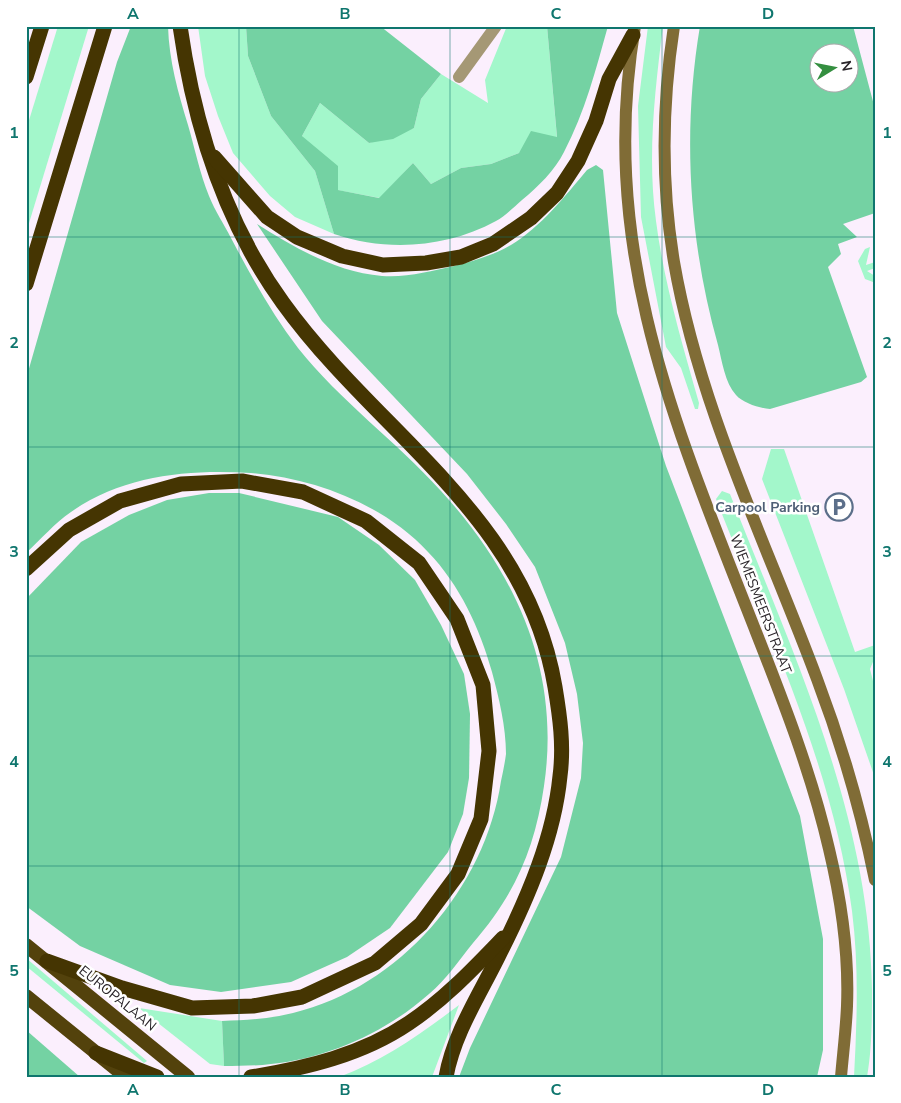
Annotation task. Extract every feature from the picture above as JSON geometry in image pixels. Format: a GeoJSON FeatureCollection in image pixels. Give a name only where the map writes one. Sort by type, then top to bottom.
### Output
{"type":"FeatureCollection","features":[{"type":"Feature","properties":{"kind":"highway"},"geometry":{"type":"LineString","coordinates":[[26,77],[42,26]]}},
{"type":"Feature","properties":{"kind":"highway"},"geometry":{"type":"LineString","coordinates":[[26,284],[104,26]]}},
{"type":"Feature","properties":{"kind":"highway"},"geometry":{"type":"LineString","coordinates":[[180,26],[188,80],[218,181],[238,228],[282,302],[339,372],[433,467],[488,532],[510,564],[542,634],[551,664],[561,730],[560,776],[555,810],[532,883],[465,1024],[446,1077]]}},
{"type":"Feature","properties":{"kind":"highway"},"geometry":{"type":"LineString","coordinates":[[210,152],[238,187],[267,217],[297,237],[342,256],[382,265],[426,263],[461,257],[493,244],[531,218],[557,193],[578,161],[596,121],[609,79],[634,30]]}},
{"type":"Feature","properties":{"kind":"highway"},"geometry":{"type":"LineString","coordinates":[[26,569],[69,530],[120,501],[172,486],[242,481],[303,492],[366,521],[419,563],[457,619],[482,685],[489,751],[481,819],[458,874],[421,924],[375,963],[302,997],[253,1006],[192,1008],[122,988],[47,961]]}},
{"type":"Feature","properties":{"kind":"highway"},"geometry":{"type":"LineString","coordinates":[[250,1077],[299,1069],[356,1051],[409,1023],[451,991],[510,931]]}},
{"type":"Feature","properties":{"kind":"highway","name":"EUROPALAAN"},"geometry":{"type":"LineString","coordinates":[[26,945],[188,1077]]}},
{"type":"Feature","properties":{"kind":"highway"},"geometry":{"type":"LineString","coordinates":[[26,996],[126,1077]]}},
{"type":"Feature","properties":{"kind":"highway"},"geometry":{"type":"LineString","coordinates":[[96,1052],[157,1077]]}},
{"type":"Feature","properties":{"kind":"main road","name":"WIEMESMEERSTRAAT"},"geometry":{"type":"LineString","coordinates":[[674,26],[664,126],[667,203],[674,262],[687,320],[726,447],[818,680],[846,759],[864,824],[875,880]]}},
{"type":"Feature","properties":{"kind":"main road","name":"WIEMESMEERSTRAAT"},"geometry":{"type":"LineString","coordinates":[[634,30],[626,106],[625,176],[632,246],[645,317],[664,385],[689,460],[788,714],[811,783],[830,850],[844,938],[847,1005],[841,1077]]}},
{"type":"Feature","properties":{"kind":"street"},"geometry":{"type":"LineString","coordinates":[[459,77],[496,26]]}},
{"type":"Feature","properties":{"kind":"green space"},"geometry":{"type":"Polygon","coordinates":[[[58,26],[89,26],[26,233],[26,130],[58,26]]]}},
{"type":"Feature","properties":{"kind":"green space"},"geometry":{"type":"Polygon","coordinates":[[[131,26],[168,26],[170,52],[175,76],[203,179],[214,207],[246,266],[288,335],[314,367],[441,491],[492,556],[511,591],[527,627],[539,664],[546,703],[548,744],[540,809],[529,850],[512,889],[501,907],[441,983],[412,1008],[356,1041],[314,1056],[293,1061],[253,1066],[224,1066],[222,1021],[284,1015],[332,1000],[368,981],[402,956],[431,927],[456,895],[477,859],[492,821],[506,754],[500,702],[487,656],[468,608],[439,565],[410,535],[390,520],[346,496],[323,488],[275,476],[228,472],[181,474],[135,482],[112,490],[71,512],[26,553],[26,379],[117,62],[131,26]]]}},
{"type":"Feature","properties":{"kind":"green space"},"geometry":{"type":"Polygon","coordinates":[[[198,26],[246,26],[248,56],[271,116],[315,171],[334,234],[295,217],[270,196],[233,153],[205,76],[198,26]]]}},
{"type":"Feature","properties":{"kind":"green space"},"geometry":{"type":"Polygon","coordinates":[[[246,26],[380,26],[441,74],[421,99],[414,128],[393,139],[369,143],[320,103],[302,136],[338,166],[338,190],[379,198],[413,163],[431,184],[461,168],[491,164],[519,153],[531,131],[557,137],[547,26],[608,26],[578,121],[564,152],[551,172],[540,184],[503,217],[477,230],[437,242],[395,245],[354,240],[334,234],[315,171],[271,116],[248,56],[246,26]]]}},
{"type":"Feature","properties":{"kind":"green space"},"geometry":{"type":"Polygon","coordinates":[[[507,26],[547,26],[557,138],[491,164],[461,168],[431,184],[413,163],[380,198],[337,190],[302,136],[320,103],[369,143],[414,128],[421,99],[441,74],[488,103],[485,80],[507,26]]]}},
{"type":"Feature","properties":{"kind":"green space"},"geometry":{"type":"Polygon","coordinates":[[[648,26],[663,26],[652,148],[653,197],[659,244],[680,335],[699,403],[698,409],[695,409],[681,368],[666,347],[641,217],[638,106],[648,26]]]}},
{"type":"Feature","properties":{"kind":"green space"},"geometry":{"type":"Polygon","coordinates":[[[700,26],[853,26],[857,42],[808,42],[808,92],[858,92],[858,45],[875,109],[875,213],[843,224],[857,237],[838,244],[841,254],[828,267],[867,377],[861,382],[770,409],[747,403],[732,390],[724,372],[700,267],[691,187],[691,106],[700,26]]]}},
{"type":"Feature","properties":{"kind":"green space"},"geometry":{"type":"Polygon","coordinates":[[[596,165],[603,170],[617,313],[666,466],[800,816],[823,939],[823,1050],[817,1077],[459,1077],[470,1048],[561,857],[581,778],[583,743],[577,694],[565,643],[535,567],[506,524],[467,474],[322,321],[257,224],[316,258],[348,270],[382,276],[418,274],[476,260],[511,245],[542,220],[587,170],[596,165]]]}},
{"type":"Feature","properties":{"kind":"green space"},"geometry":{"type":"Polygon","coordinates":[[[870,247],[866,265],[875,262],[875,268],[867,271],[875,276],[873,282],[865,279],[858,261],[865,249],[870,247]]]}},
{"type":"Feature","properties":{"kind":"green space"},"geometry":{"type":"Polygon","coordinates":[[[771,449],[784,449],[855,652],[875,645],[875,657],[870,669],[875,689],[875,778],[844,689],[762,479],[771,449]]]}},
{"type":"Feature","properties":{"kind":"green space"},"geometry":{"type":"Polygon","coordinates":[[[722,491],[730,494],[778,614],[824,736],[843,798],[858,861],[868,925],[872,1001],[871,1045],[867,1077],[854,1077],[857,994],[856,952],[852,911],[843,857],[830,805],[796,701],[716,499],[722,491]]]}},
{"type":"Feature","properties":{"kind":"green space"},"geometry":{"type":"Polygon","coordinates":[[[209,493],[239,493],[338,517],[379,545],[415,580],[441,625],[464,674],[470,714],[469,778],[463,814],[448,852],[390,928],[347,957],[291,982],[221,992],[170,985],[80,946],[26,906],[26,599],[81,542],[129,515],[167,500],[209,493]]]}},
{"type":"Feature","properties":{"kind":"green space"},"geometry":{"type":"Polygon","coordinates":[[[26,958],[147,1061],[144,1063],[26,966],[26,958]]]}},
{"type":"Feature","properties":{"kind":"green space"},"geometry":{"type":"Polygon","coordinates":[[[459,1005],[432,1077],[339,1077],[371,1063],[402,1046],[459,1005]]]}},
{"type":"Feature","properties":{"kind":"green space"},"geometry":{"type":"Polygon","coordinates":[[[139,1008],[222,1021],[224,1066],[210,1064],[139,1008]]]}},
{"type":"Feature","properties":{"kind":"green space"},"geometry":{"type":"Polygon","coordinates":[[[26,1030],[80,1077],[26,1077],[26,1030]]]}},
{"type":"Feature","properties":{"kind":"place","name":"Carpool Parking"},"geometry":{"type":"Point","coordinates":[839,507]}}]}
